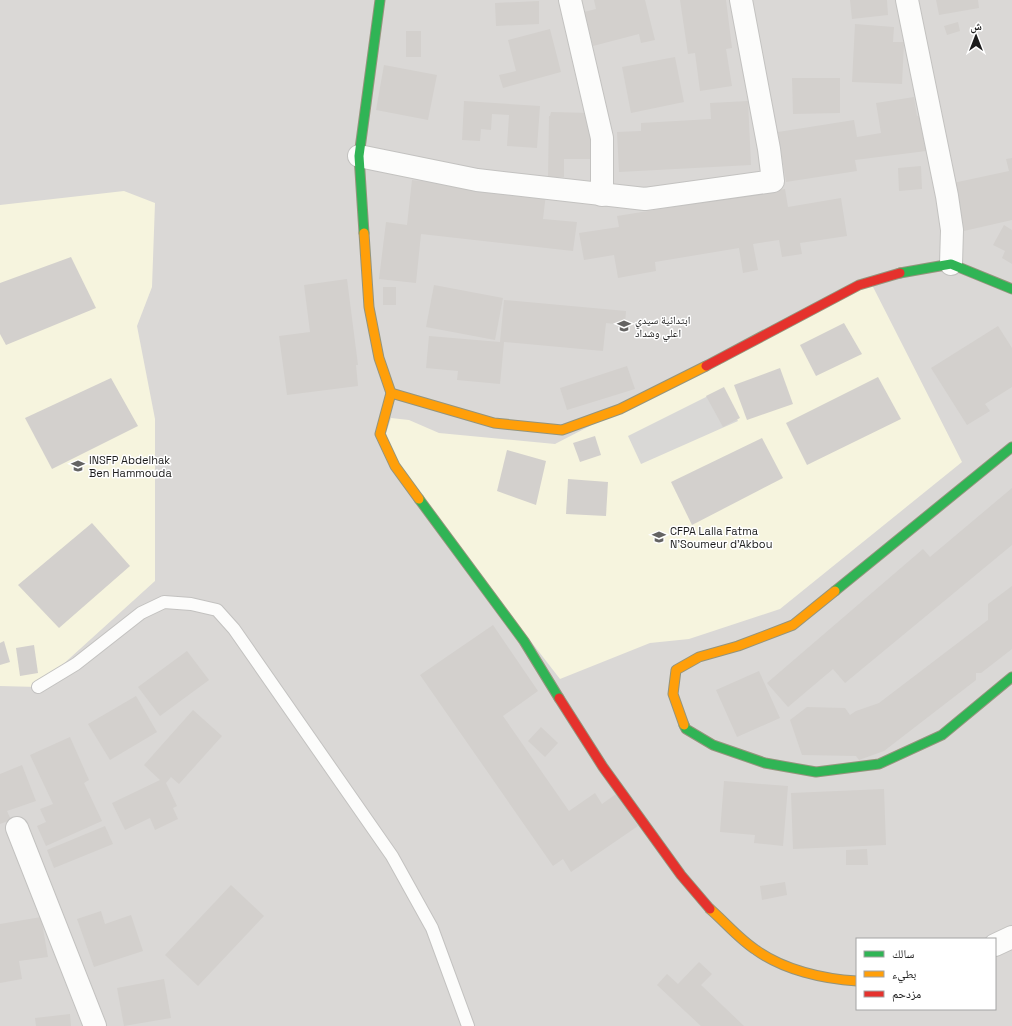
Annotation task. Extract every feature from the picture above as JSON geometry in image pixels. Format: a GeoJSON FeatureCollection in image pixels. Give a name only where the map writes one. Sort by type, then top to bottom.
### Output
{"type":"FeatureCollection","features":[{"type":"Feature","properties":{"kind":"street"},"geometry":{"type":"LineString","coordinates":[[380,0],[359,156],[369,307],[379,358],[391,394],[380,434],[395,466],[524,641],[603,768],[681,875],[708,907],[755,950],[785,966],[837,980],[856,981]]}},
{"type":"Feature","properties":{"kind":"street"},"geometry":{"type":"LineString","coordinates":[[570,0],[602,138],[602,195]]}},
{"type":"Feature","properties":{"kind":"street"},"geometry":{"type":"LineString","coordinates":[[359,156],[477,180],[645,199],[773,181],[769,149],[740,0]]}},
{"type":"Feature","properties":{"kind":"street"},"geometry":{"type":"LineString","coordinates":[[907,0],[947,196],[952,230],[951,264]]}},
{"type":"Feature","properties":{"kind":"street"},"geometry":{"type":"LineString","coordinates":[[391,394],[494,423],[562,430],[620,409],[749,345],[858,285],[886,276],[951,264],[1001,283],[1012,289]]}},
{"type":"Feature","properties":{"kind":"street"},"geometry":{"type":"LineString","coordinates":[[1012,447],[793,625],[738,646],[699,657],[676,670],[673,694],[686,729],[713,745],[765,763],[816,772],[879,764],[942,735],[1012,677]]}},
{"type":"Feature","properties":{"kind":"street"},"geometry":{"type":"LineString","coordinates":[[17,828],[95,1026]]}},
{"type":"Feature","properties":{"kind":"street"},"geometry":{"type":"LineString","coordinates":[[996,945],[1012,937]]}},
{"type":"Feature","properties":{"kind":"lane"},"geometry":{"type":"LineString","coordinates":[[38,687],[76,664],[141,613],[164,602],[191,604],[217,610],[234,629],[392,856],[432,928],[468,1026]]}},
{"type":"Feature","properties":{"kind":"shaded area"},"geometry":{"type":"Polygon","coordinates":[[[0,0],[1012,0],[1012,1026],[0,1026],[0,0]]]}},
{"type":"Feature","properties":{"kind":"shaded area","name":"INSFP Abdelhak Ben Hammouda"},"geometry":{"type":"Polygon","coordinates":[[[124,191],[155,203],[152,287],[137,326],[155,419],[155,581],[38,687],[0,686],[0,205],[124,191]]]}},
{"type":"Feature","properties":{"kind":"shaded area","name":"CFPA Lalla Fatma N'Soumeur d'Akbou"},"geometry":{"type":"Polygon","coordinates":[[[870,281],[962,462],[780,609],[689,639],[650,643],[560,679],[395,466],[386,433],[391,418],[409,420],[439,433],[555,444],[870,281]]]}},
{"type":"Feature","properties":{"kind":"shaded area"},"geometry":{"type":"Polygon","coordinates":[[[720,390],[738,421],[641,464],[628,436],[720,390]]]}},
{"type":"Feature","properties":{"kind":"building"},"geometry":{"type":"Polygon","coordinates":[[[594,0],[645,0],[655,40],[641,43],[639,34],[593,46],[584,12],[596,9],[594,0]]]}},
{"type":"Feature","properties":{"kind":"building"},"geometry":{"type":"Polygon","coordinates":[[[680,0],[726,0],[732,48],[726,49],[732,86],[700,91],[695,53],[688,54],[680,0]]]}},
{"type":"Feature","properties":{"kind":"building"},"geometry":{"type":"Polygon","coordinates":[[[850,0],[887,0],[888,15],[852,19],[850,0]]]}},
{"type":"Feature","properties":{"kind":"building"},"geometry":{"type":"Polygon","coordinates":[[[936,0],[978,0],[979,8],[939,15],[936,0]]]}},
{"type":"Feature","properties":{"kind":"building"},"geometry":{"type":"Polygon","coordinates":[[[539,1],[539,24],[496,26],[495,3],[539,1]]]}},
{"type":"Feature","properties":{"kind":"building"},"geometry":{"type":"Polygon","coordinates":[[[958,22],[960,31],[947,35],[944,26],[958,22]]]}},
{"type":"Feature","properties":{"kind":"building"},"geometry":{"type":"Polygon","coordinates":[[[855,24],[894,27],[893,42],[904,42],[902,84],[852,82],[855,24]]]}},
{"type":"Feature","properties":{"kind":"building"},"geometry":{"type":"Polygon","coordinates":[[[550,29],[561,72],[503,88],[499,75],[516,71],[508,40],[550,29]]]}},
{"type":"Feature","properties":{"kind":"building"},"geometry":{"type":"Polygon","coordinates":[[[406,31],[421,31],[421,57],[406,57],[406,31]]]}},
{"type":"Feature","properties":{"kind":"building"},"geometry":{"type":"Polygon","coordinates":[[[675,57],[684,102],[631,113],[622,67],[675,57]]]}},
{"type":"Feature","properties":{"kind":"building"},"geometry":{"type":"Polygon","coordinates":[[[384,65],[437,75],[428,120],[376,110],[384,65]]]}},
{"type":"Feature","properties":{"kind":"building"},"geometry":{"type":"Polygon","coordinates":[[[792,78],[840,78],[840,113],[793,114],[792,78]]]}},
{"type":"Feature","properties":{"kind":"building"},"geometry":{"type":"Polygon","coordinates":[[[914,97],[917,116],[928,114],[934,150],[855,160],[857,171],[786,182],[778,132],[854,120],[857,137],[881,133],[876,103],[914,97]]]}},
{"type":"Feature","properties":{"kind":"building"},"geometry":{"type":"Polygon","coordinates":[[[464,101],[540,106],[537,148],[507,146],[509,115],[492,114],[491,130],[481,129],[480,141],[462,140],[464,101]]]}},
{"type":"Feature","properties":{"kind":"building"},"geometry":{"type":"Polygon","coordinates":[[[748,101],[751,165],[619,172],[617,132],[641,131],[641,123],[711,119],[710,103],[748,101]]]}},
{"type":"Feature","properties":{"kind":"building"},"geometry":{"type":"Polygon","coordinates":[[[551,112],[591,113],[590,159],[564,159],[564,177],[548,177],[549,116],[551,112]]]}},
{"type":"Feature","properties":{"kind":"building"},"geometry":{"type":"Polygon","coordinates":[[[1012,158],[1012,220],[964,231],[953,183],[1009,171],[1006,159],[1012,158]]]}},
{"type":"Feature","properties":{"kind":"building"},"geometry":{"type":"Polygon","coordinates":[[[921,166],[922,189],[899,191],[898,168],[921,166]]]}},
{"type":"Feature","properties":{"kind":"building"},"geometry":{"type":"Polygon","coordinates":[[[412,180],[546,194],[543,219],[577,222],[573,251],[421,234],[416,283],[379,279],[386,222],[407,225],[412,180]]]}},
{"type":"Feature","properties":{"kind":"building"},"geometry":{"type":"Polygon","coordinates":[[[785,189],[788,207],[841,198],[847,236],[800,243],[802,254],[782,257],[779,240],[753,244],[758,270],[743,273],[739,248],[655,262],[656,271],[618,278],[614,255],[584,260],[579,233],[619,227],[617,216],[785,189]]]}},
{"type":"Feature","properties":{"kind":"building"},"geometry":{"type":"Polygon","coordinates":[[[1004,225],[1012,230],[1012,264],[1002,258],[1005,251],[993,245],[1004,225]]]}},
{"type":"Feature","properties":{"kind":"building"},"geometry":{"type":"Polygon","coordinates":[[[71,257],[96,308],[6,345],[0,334],[0,283],[71,257]]]}},
{"type":"Feature","properties":{"kind":"building"},"geometry":{"type":"Polygon","coordinates":[[[347,279],[358,365],[356,365],[358,386],[287,395],[279,336],[310,332],[304,285],[347,279]]]}},
{"type":"Feature","properties":{"kind":"building"},"geometry":{"type":"Polygon","coordinates":[[[434,285],[503,298],[495,340],[426,327],[434,285]]]}},
{"type":"Feature","properties":{"kind":"building"},"geometry":{"type":"Polygon","coordinates":[[[383,287],[396,287],[396,305],[383,305],[383,287]]]}},
{"type":"Feature","properties":{"kind":"building"},"geometry":{"type":"Polygon","coordinates":[[[504,300],[626,311],[625,325],[606,323],[603,351],[504,342],[500,384],[457,380],[458,371],[426,368],[429,336],[500,342],[504,300]]]}},
{"type":"Feature","properties":{"kind":"building"},"geometry":{"type":"Polygon","coordinates":[[[844,323],[862,354],[816,376],[800,345],[844,323]]]}},
{"type":"Feature","properties":{"kind":"building"},"geometry":{"type":"Polygon","coordinates":[[[998,326],[1012,348],[1012,387],[985,404],[990,411],[967,425],[931,368],[998,326]]]}},
{"type":"Feature","properties":{"kind":"building"},"geometry":{"type":"Polygon","coordinates":[[[627,366],[635,389],[567,410],[560,388],[627,366]]]}},
{"type":"Feature","properties":{"kind":"building"},"geometry":{"type":"Polygon","coordinates":[[[780,368],[793,404],[747,420],[734,385],[780,368]]]}},
{"type":"Feature","properties":{"kind":"building"},"geometry":{"type":"Polygon","coordinates":[[[878,377],[901,419],[807,465],[786,423],[878,377]]]}},
{"type":"Feature","properties":{"kind":"building"},"geometry":{"type":"Polygon","coordinates":[[[111,378],[138,426],[52,469],[25,418],[111,378]]]}},
{"type":"Feature","properties":{"kind":"building"},"geometry":{"type":"Polygon","coordinates":[[[724,387],[740,418],[723,427],[706,396],[724,387]]]}},
{"type":"Feature","properties":{"kind":"building"},"geometry":{"type":"Polygon","coordinates":[[[595,436],[601,455],[580,462],[573,443],[595,436]]]}},
{"type":"Feature","properties":{"kind":"building"},"geometry":{"type":"Polygon","coordinates":[[[762,438],[783,478],[692,525],[671,482],[762,438]]]}},
{"type":"Feature","properties":{"kind":"building"},"geometry":{"type":"Polygon","coordinates":[[[507,450],[546,461],[536,505],[497,491],[507,450]]]}},
{"type":"Feature","properties":{"kind":"building"},"geometry":{"type":"Polygon","coordinates":[[[568,479],[608,482],[606,516],[566,514],[568,479]]]}},
{"type":"Feature","properties":{"kind":"building"},"geometry":{"type":"Polygon","coordinates":[[[1012,488],[1012,545],[845,683],[833,669],[788,707],[767,683],[923,549],[930,557],[1012,488]]]}},
{"type":"Feature","properties":{"kind":"building"},"geometry":{"type":"Polygon","coordinates":[[[92,523],[130,566],[59,628],[18,585],[92,523]]]}},
{"type":"Feature","properties":{"kind":"building"},"geometry":{"type":"Polygon","coordinates":[[[1012,586],[1012,649],[981,673],[976,673],[976,680],[884,751],[859,760],[856,756],[802,755],[790,720],[807,707],[845,708],[850,715],[856,711],[879,703],[988,620],[988,604],[1012,586]]]}},
{"type":"Feature","properties":{"kind":"building"},"geometry":{"type":"Polygon","coordinates":[[[493,625],[538,691],[503,716],[569,811],[595,793],[602,804],[616,794],[638,826],[571,872],[563,859],[553,866],[420,675],[493,625]]]}},
{"type":"Feature","properties":{"kind":"building"},"geometry":{"type":"Polygon","coordinates":[[[4,641],[10,662],[0,665],[0,643],[4,641]]]}},
{"type":"Feature","properties":{"kind":"building"},"geometry":{"type":"Polygon","coordinates":[[[34,645],[38,673],[20,676],[16,648],[34,645]]]}},
{"type":"Feature","properties":{"kind":"building"},"geometry":{"type":"Polygon","coordinates":[[[187,651],[209,680],[160,716],[138,687],[187,651]]]}},
{"type":"Feature","properties":{"kind":"building"},"geometry":{"type":"Polygon","coordinates":[[[759,671],[780,718],[737,737],[716,690],[759,671]]]}},
{"type":"Feature","properties":{"kind":"building"},"geometry":{"type":"Polygon","coordinates":[[[136,696],[157,732],[110,760],[88,724],[136,696]]]}},
{"type":"Feature","properties":{"kind":"building"},"geometry":{"type":"Polygon","coordinates":[[[193,710],[222,736],[179,784],[171,777],[166,783],[177,806],[173,808],[178,819],[155,830],[150,818],[125,830],[112,803],[160,780],[144,765],[193,710]]]}},
{"type":"Feature","properties":{"kind":"building"},"geometry":{"type":"Polygon","coordinates":[[[541,727],[558,743],[545,757],[528,741],[541,727]]]}},
{"type":"Feature","properties":{"kind":"building"},"geometry":{"type":"Polygon","coordinates":[[[70,737],[89,780],[84,783],[102,821],[46,846],[37,826],[46,822],[40,809],[53,804],[30,755],[70,737]]]}},
{"type":"Feature","properties":{"kind":"building"},"geometry":{"type":"Polygon","coordinates":[[[22,765],[36,801],[7,811],[11,820],[0,824],[0,774],[22,765]]]}},
{"type":"Feature","properties":{"kind":"building"},"geometry":{"type":"Polygon","coordinates":[[[724,781],[788,786],[783,846],[754,843],[755,835],[720,832],[724,781]]]}},
{"type":"Feature","properties":{"kind":"building"},"geometry":{"type":"Polygon","coordinates":[[[884,789],[886,845],[793,849],[791,793],[884,789]]]}},
{"type":"Feature","properties":{"kind":"building"},"geometry":{"type":"Polygon","coordinates":[[[105,826],[113,844],[54,868],[47,850],[105,826]]]}},
{"type":"Feature","properties":{"kind":"building"},"geometry":{"type":"Polygon","coordinates":[[[867,849],[868,865],[846,865],[846,850],[867,849]]]}},
{"type":"Feature","properties":{"kind":"building"},"geometry":{"type":"Polygon","coordinates":[[[785,882],[787,895],[762,900],[760,886],[785,882]]]}},
{"type":"Feature","properties":{"kind":"building"},"geometry":{"type":"Polygon","coordinates":[[[231,885],[264,916],[198,986],[165,955],[231,885]]]}},
{"type":"Feature","properties":{"kind":"building"},"geometry":{"type":"Polygon","coordinates":[[[101,911],[105,924],[131,915],[143,951],[94,967],[77,919],[101,911]]]}},
{"type":"Feature","properties":{"kind":"building"},"geometry":{"type":"Polygon","coordinates":[[[41,917],[48,957],[19,961],[22,979],[0,983],[0,924],[41,917]]]}},
{"type":"Feature","properties":{"kind":"building"},"geometry":{"type":"Polygon","coordinates":[[[699,962],[712,974],[701,985],[744,1026],[701,1026],[657,985],[667,974],[678,984],[699,962]]]}},
{"type":"Feature","properties":{"kind":"building"},"geometry":{"type":"Polygon","coordinates":[[[164,979],[171,1018],[124,1026],[117,988],[164,979]]]}},
{"type":"Feature","properties":{"kind":"building"},"geometry":{"type":"Polygon","coordinates":[[[70,1014],[71,1026],[36,1026],[35,1018],[70,1014]]]}},
{"type":"Feature","properties":{"kind":"traffic: fast"},"geometry":{"type":"LineString","coordinates":[[364,233],[359,156],[380,0]]}},
{"type":"Feature","properties":{"kind":"traffic: fast"},"geometry":{"type":"LineString","coordinates":[[900,273],[951,264],[1012,289]]}},
{"type":"Feature","properties":{"kind":"traffic: fast"},"geometry":{"type":"LineString","coordinates":[[835,591],[1012,447]]}},
{"type":"Feature","properties":{"kind":"traffic: fast"},"geometry":{"type":"LineString","coordinates":[[419,499],[524,641],[559,698]]}},
{"type":"Feature","properties":{"kind":"traffic: fast"},"geometry":{"type":"LineString","coordinates":[[684,725],[686,729],[713,745],[765,763],[816,772],[879,764],[942,735],[1012,677]]}},
{"type":"Feature","properties":{"kind":"traffic: slow"},"geometry":{"type":"LineString","coordinates":[[364,233],[369,307],[379,358],[391,393],[380,434],[395,466],[419,499]]}},
{"type":"Feature","properties":{"kind":"traffic: slow"},"geometry":{"type":"LineString","coordinates":[[391,393],[494,423],[562,430],[620,409],[706,366]]}},
{"type":"Feature","properties":{"kind":"traffic: slow"},"geometry":{"type":"LineString","coordinates":[[684,725],[673,694],[676,670],[699,657],[738,646],[793,625],[835,591]]}},
{"type":"Feature","properties":{"kind":"traffic: slow"},"geometry":{"type":"LineString","coordinates":[[710,909],[750,946],[779,963],[817,976],[856,981]]}},
{"type":"Feature","properties":{"kind":"traffic: jam"},"geometry":{"type":"LineString","coordinates":[[706,366],[859,285],[900,273]]}},
{"type":"Feature","properties":{"kind":"traffic: jam"},"geometry":{"type":"LineString","coordinates":[[559,698],[603,767],[681,875],[710,909]]}},
{"type":"Feature","properties":{"kind":"place","name":"ابتدائية سيدي اعلي وشداد"},"geometry":{"type":"Point","coordinates":[624,326]}},
{"type":"Feature","properties":{"kind":"place","name":"INSFP Abdelhak Ben Hammouda"},"geometry":{"type":"Point","coordinates":[78,466]}},
{"type":"Feature","properties":{"kind":"place","name":"CFPA Lalla Fatma N'Soumeur d'Akbou"},"geometry":{"type":"Point","coordinates":[659,537]}}]}
